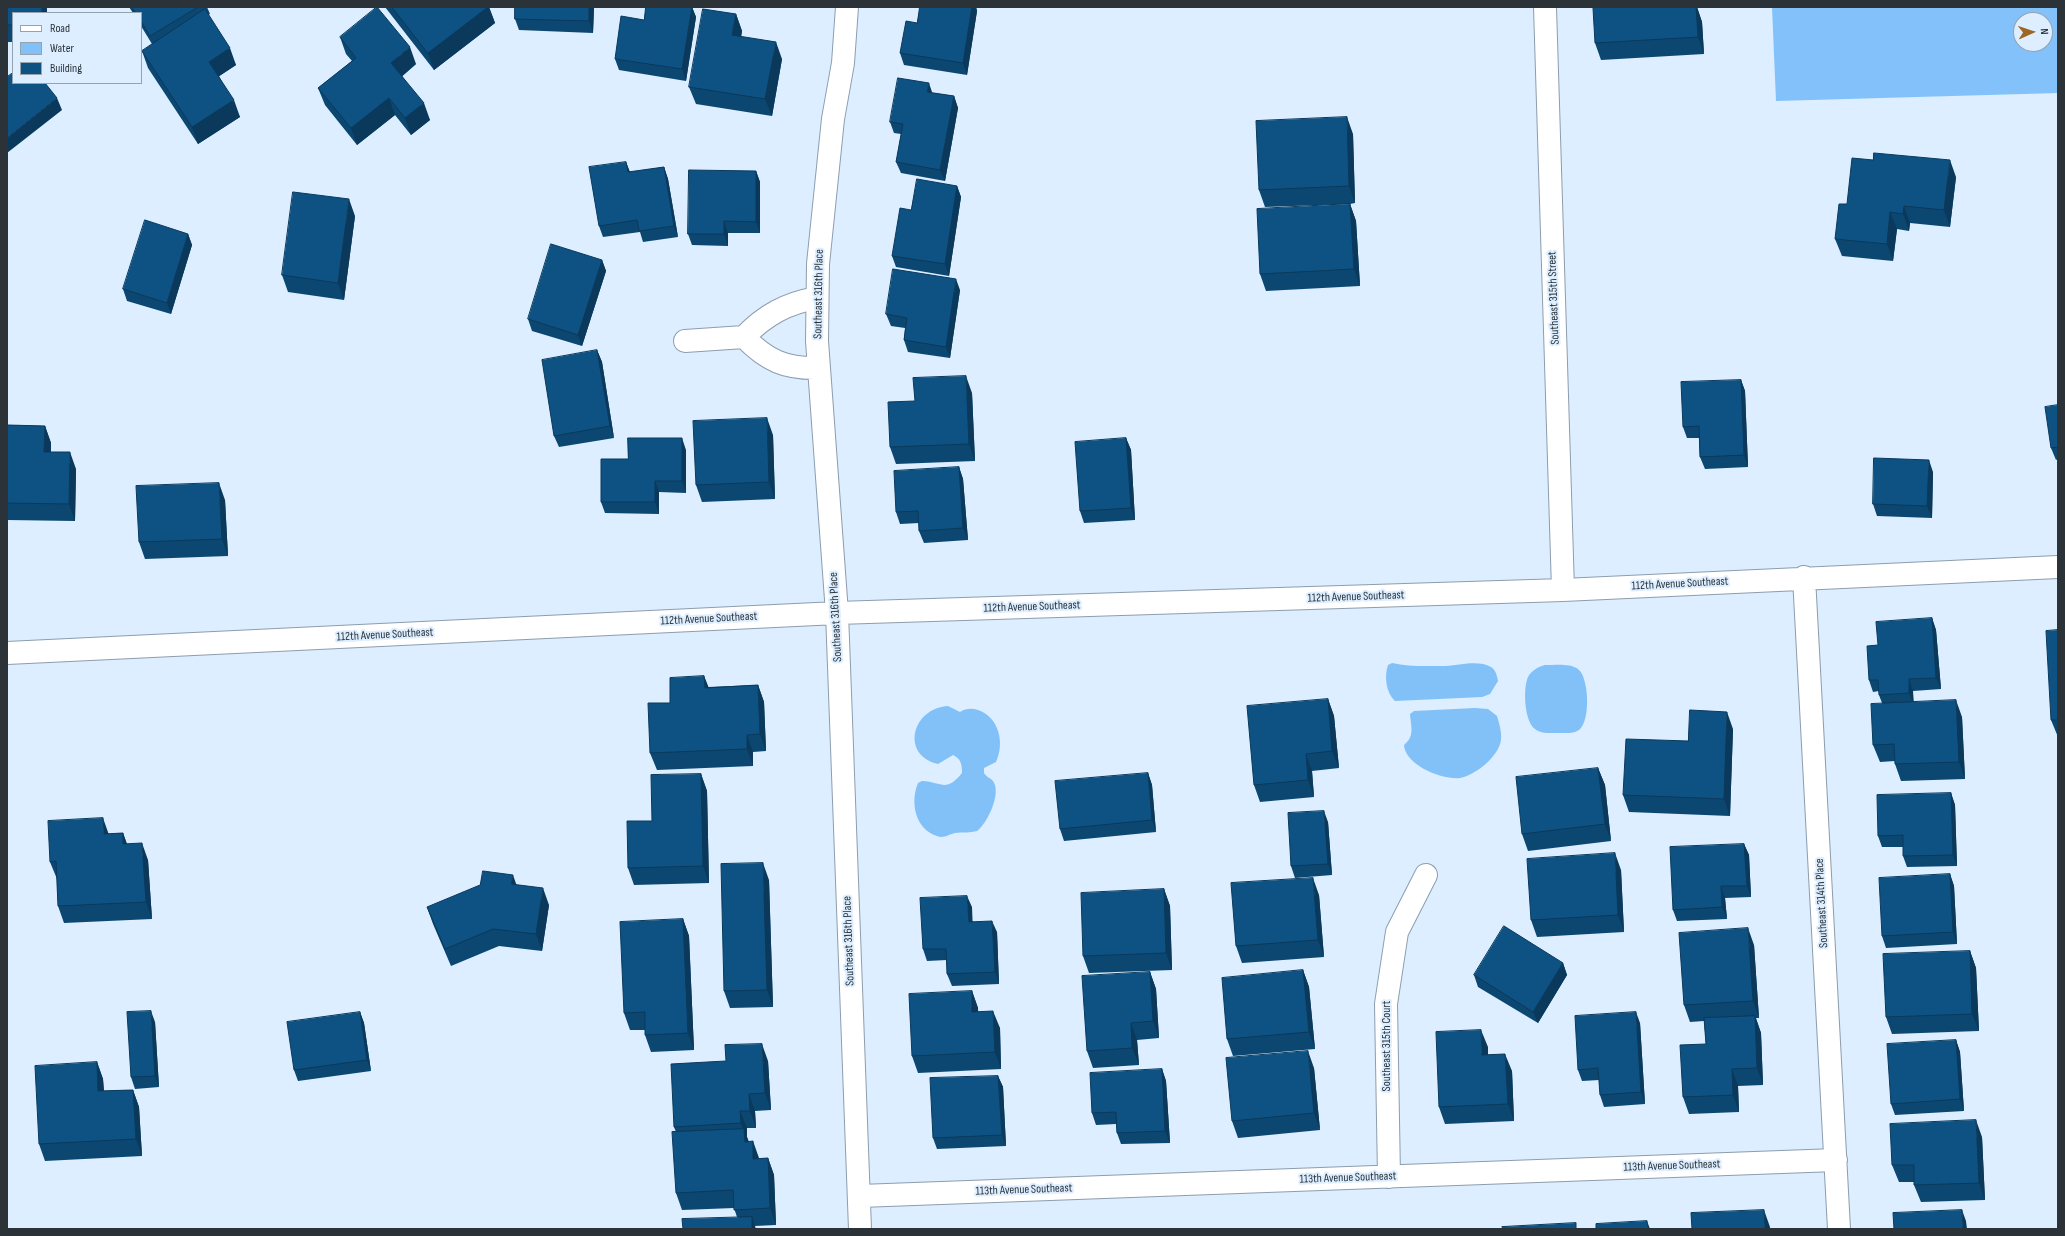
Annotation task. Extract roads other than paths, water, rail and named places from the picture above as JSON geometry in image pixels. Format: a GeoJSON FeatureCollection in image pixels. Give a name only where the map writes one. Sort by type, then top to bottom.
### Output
{"type":"FeatureCollection","features":[{"type":"Feature","properties":{"kind":"street","name":"Southeast 316th Place"},"geometry":{"type":"LineString","coordinates":[[847,7],[843,63],[833,119],[825,188],[818,264],[817,298],[819,368],[837,613],[860,1196],[860,1229]]}},
{"type":"Feature","properties":{"kind":"street","name":"Southeast 315th Street"},"geometry":{"type":"LineString","coordinates":[[1545,7],[1563,590]]}},
{"type":"Feature","properties":{"kind":"street"},"geometry":{"type":"LineString","coordinates":[[685,341],[744,337],[756,324],[775,311],[801,300],[817,298]]}},
{"type":"Feature","properties":{"kind":"street"},"geometry":{"type":"LineString","coordinates":[[744,337],[757,350],[773,360],[798,368],[819,368]]}},
{"type":"Feature","properties":{"kind":"street","name":"112th Avenue Southeast"},"geometry":{"type":"LineString","coordinates":[[7,652],[837,613],[1563,590],[1804,577],[2058,567]]}},
{"type":"Feature","properties":{"kind":"street","name":"Southeast 314th Place"},"geometry":{"type":"LineString","coordinates":[[1804,577],[1839,1229]]}},
{"type":"Feature","properties":{"kind":"street","name":"Southeast 315th Court"},"geometry":{"type":"LineString","coordinates":[[1389,1177],[1386,1004],[1397,932],[1426,875]]}},
{"type":"Feature","properties":{"kind":"street","name":"113th Avenue Southeast"},"geometry":{"type":"LineString","coordinates":[[860,1196],[1836,1160]]}},
{"type":"Feature","properties":{"kind":"water"},"geometry":{"type":"Polygon","coordinates":[[[1392,663],[1404,665],[1442,666],[1480,663],[1493,668],[1498,681],[1490,694],[1482,697],[1395,701],[1390,694],[1386,679],[1388,665],[1392,663]]]}},
{"type":"Feature","properties":{"kind":"water"},"geometry":{"type":"Polygon","coordinates":[[[1545,665],[1571,666],[1578,669],[1582,674],[1586,689],[1587,709],[1583,725],[1579,730],[1572,733],[1549,733],[1537,731],[1531,725],[1527,712],[1525,696],[1526,682],[1533,671],[1545,665]]]}},
{"type":"Feature","properties":{"kind":"water"},"geometry":{"type":"Polygon","coordinates":[[[948,706],[960,712],[971,709],[985,713],[991,718],[995,725],[1000,739],[1000,747],[996,762],[984,768],[984,773],[993,781],[996,793],[992,808],[985,822],[977,831],[955,833],[942,837],[930,832],[919,821],[916,814],[914,798],[916,790],[918,783],[922,781],[944,785],[952,783],[962,773],[961,764],[958,758],[953,755],[938,764],[926,759],[918,751],[915,742],[915,732],[919,723],[926,715],[936,709],[948,706]]]}},
{"type":"Feature","properties":{"kind":"water"},"geometry":{"type":"Polygon","coordinates":[[[1475,708],[1488,709],[1497,716],[1501,740],[1496,752],[1486,764],[1473,773],[1460,778],[1452,778],[1435,774],[1417,765],[1406,752],[1404,745],[1411,735],[1410,714],[1414,711],[1475,708]]]}}]}
